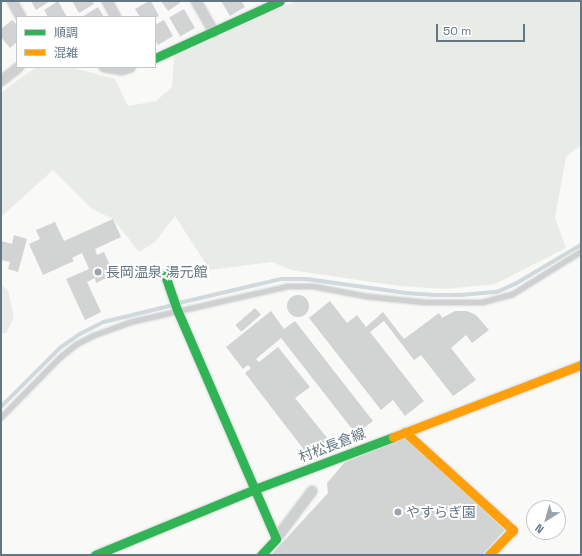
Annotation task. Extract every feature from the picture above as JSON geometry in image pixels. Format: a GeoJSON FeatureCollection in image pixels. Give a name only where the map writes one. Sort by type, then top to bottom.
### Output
{"type":"FeatureCollection","features":[{"type":"Feature","properties":{"kind":"street"},"geometry":{"type":"LineString","coordinates":[[12,1],[20,16]]}},
{"type":"Feature","properties":{"kind":"street"},"geometry":{"type":"LineString","coordinates":[[107,1],[115,16]]}},
{"type":"Feature","properties":{"kind":"street"},"geometry":{"type":"LineString","coordinates":[[196,1],[214,32]]}},
{"type":"Feature","properties":{"kind":"street"},"geometry":{"type":"LineString","coordinates":[[156,58],[280,1]]}},
{"type":"Feature","properties":{"kind":"street"},"geometry":{"type":"LineString","coordinates":[[1,81],[18,68]]}},
{"type":"Feature","properties":{"kind":"street"},"geometry":{"type":"LineString","coordinates":[[110,68],[122,70],[128,68]]}},
{"type":"Feature","properties":{"kind":"street"},"geometry":{"type":"LineString","coordinates":[[165,275],[178,312],[256,489],[276,539]]}},
{"type":"Feature","properties":{"kind":"street","name":"村松長倉線"},"geometry":{"type":"LineString","coordinates":[[95,555],[256,489],[581,365]]}},
{"type":"Feature","properties":{"kind":"street"},"geometry":{"type":"LineString","coordinates":[[405,432],[513,530],[489,555]]}},
{"type":"Feature","properties":{"kind":"street"},"geometry":{"type":"LineString","coordinates":[[261,555],[276,539],[312,490]]}},
{"type":"Feature","properties":{"kind":"lane"},"geometry":{"type":"LineString","coordinates":[[1,417],[60,357],[76,344],[94,334],[129,322],[287,286],[313,286],[366,296],[425,302],[482,302],[512,294],[581,252]]}},
{"type":"Feature","properties":{"kind":"shaded area"},"geometry":{"type":"Polygon","coordinates":[[[296,1],[581,1],[581,145],[566,157],[555,218],[566,248],[495,284],[446,289],[399,286],[291,270],[272,262],[210,270],[175,216],[155,242],[139,252],[113,219],[92,209],[53,170],[1,217],[1,93],[35,68],[74,68],[115,79],[128,106],[156,101],[172,87],[174,57],[296,1]]]}},
{"type":"Feature","properties":{"kind":"shaded area"},"geometry":{"type":"Polygon","coordinates":[[[1,285],[8,290],[14,318],[6,333],[1,333],[1,285]]]}},
{"type":"Feature","properties":{"kind":"building"},"geometry":{"type":"Polygon","coordinates":[[[31,1],[50,1],[36,10],[31,1]]]}},
{"type":"Feature","properties":{"kind":"building"},"geometry":{"type":"Polygon","coordinates":[[[58,1],[66,16],[47,16],[44,10],[58,1]]]}},
{"type":"Feature","properties":{"kind":"building"},"geometry":{"type":"Polygon","coordinates":[[[72,1],[92,1],[94,4],[79,13],[72,1]]]}},
{"type":"Feature","properties":{"kind":"building"},"geometry":{"type":"Polygon","coordinates":[[[151,1],[159,16],[156,18],[156,16],[139,16],[135,9],[151,1]]]}},
{"type":"Feature","properties":{"kind":"building"},"geometry":{"type":"Polygon","coordinates":[[[161,1],[179,1],[180,3],[168,11],[161,1]]]}},
{"type":"Feature","properties":{"kind":"building"},"geometry":{"type":"Polygon","coordinates":[[[221,1],[241,1],[245,7],[230,16],[221,1]]]}},
{"type":"Feature","properties":{"kind":"building"},"geometry":{"type":"Polygon","coordinates":[[[98,7],[103,16],[84,16],[98,7]]]}},
{"type":"Feature","properties":{"kind":"building"},"geometry":{"type":"Polygon","coordinates":[[[184,9],[195,28],[180,37],[169,18],[184,9]]]}},
{"type":"Feature","properties":{"kind":"building"},"geometry":{"type":"Polygon","coordinates":[[[12,20],[16,24],[16,43],[10,48],[1,37],[1,29],[12,20]]]}},
{"type":"Feature","properties":{"kind":"building"},"geometry":{"type":"Polygon","coordinates":[[[164,20],[173,36],[158,45],[156,42],[156,24],[164,20]]]}},
{"type":"Feature","properties":{"kind":"building","name":"長岡温泉 湯元館"},"geometry":{"type":"Polygon","coordinates":[[[113,219],[121,237],[95,249],[97,255],[104,252],[114,274],[96,283],[95,278],[87,282],[101,312],[85,320],[66,279],[89,269],[82,253],[72,258],[74,261],[43,275],[29,244],[40,239],[36,230],[55,222],[64,241],[113,219]]]}},
{"type":"Feature","properties":{"kind":"building"},"geometry":{"type":"Polygon","coordinates":[[[14,235],[27,239],[18,272],[8,269],[10,262],[1,260],[1,241],[12,244],[14,235]]]}},
{"type":"Feature","properties":{"kind":"building"},"geometry":{"type":"Polygon","coordinates":[[[298,295],[306,298],[309,306],[306,314],[298,317],[290,314],[287,306],[290,298],[298,295]]]}},
{"type":"Feature","properties":{"kind":"building"},"geometry":{"type":"Polygon","coordinates":[[[330,301],[347,323],[357,315],[366,327],[383,312],[404,339],[439,313],[442,318],[455,311],[467,311],[476,315],[489,330],[472,343],[466,335],[451,348],[476,380],[453,396],[421,355],[414,360],[384,321],[370,332],[424,401],[405,416],[393,400],[381,410],[309,318],[330,301]]]}},
{"type":"Feature","properties":{"kind":"building"},"geometry":{"type":"Polygon","coordinates":[[[255,308],[261,315],[241,332],[235,325],[255,308]]]}},
{"type":"Feature","properties":{"kind":"building"},"geometry":{"type":"Polygon","coordinates":[[[271,311],[284,329],[295,321],[373,421],[356,434],[281,338],[256,359],[259,362],[278,347],[310,387],[295,398],[328,439],[308,455],[245,373],[251,368],[248,365],[243,369],[226,347],[271,311]]]}},
{"type":"Feature","properties":{"kind":"building","name":"やすらぎ園"},"geometry":{"type":"Polygon","coordinates":[[[405,438],[505,530],[482,555],[271,555],[328,493],[327,483],[345,462],[405,438]]]}},
{"type":"Feature","properties":{"kind":"waterway"},"geometry":{"type":"LineString","coordinates":[[179,303],[281,279],[307,279],[406,293],[434,295],[461,295],[497,292],[515,284],[581,245]]}},
{"type":"Feature","properties":{"kind":"waterway"},"geometry":{"type":"LineString","coordinates":[[1,407],[60,348],[80,334],[104,322],[173,305]]}},
{"type":"Feature","properties":{"kind":"traffic: fast"},"geometry":{"type":"LineString","coordinates":[[156,58],[280,1]]}},
{"type":"Feature","properties":{"kind":"traffic: fast"},"geometry":{"type":"LineString","coordinates":[[165,275],[178,312],[276,539],[261,555]]}},
{"type":"Feature","properties":{"kind":"traffic: fast"},"geometry":{"type":"LineString","coordinates":[[95,555],[255,489],[393,437]]}},
{"type":"Feature","properties":{"kind":"traffic: slow"},"geometry":{"type":"LineString","coordinates":[[393,437],[581,365]]}},
{"type":"Feature","properties":{"kind":"traffic: slow"},"geometry":{"type":"LineString","coordinates":[[405,432],[513,530],[489,555]]}},
{"type":"Feature","properties":{"kind":"place","name":"長岡温泉 湯元館"},"geometry":{"type":"Point","coordinates":[98,272]}},
{"type":"Feature","properties":{"kind":"place","name":"やすらぎ園"},"geometry":{"type":"Point","coordinates":[398,512]}}]}
